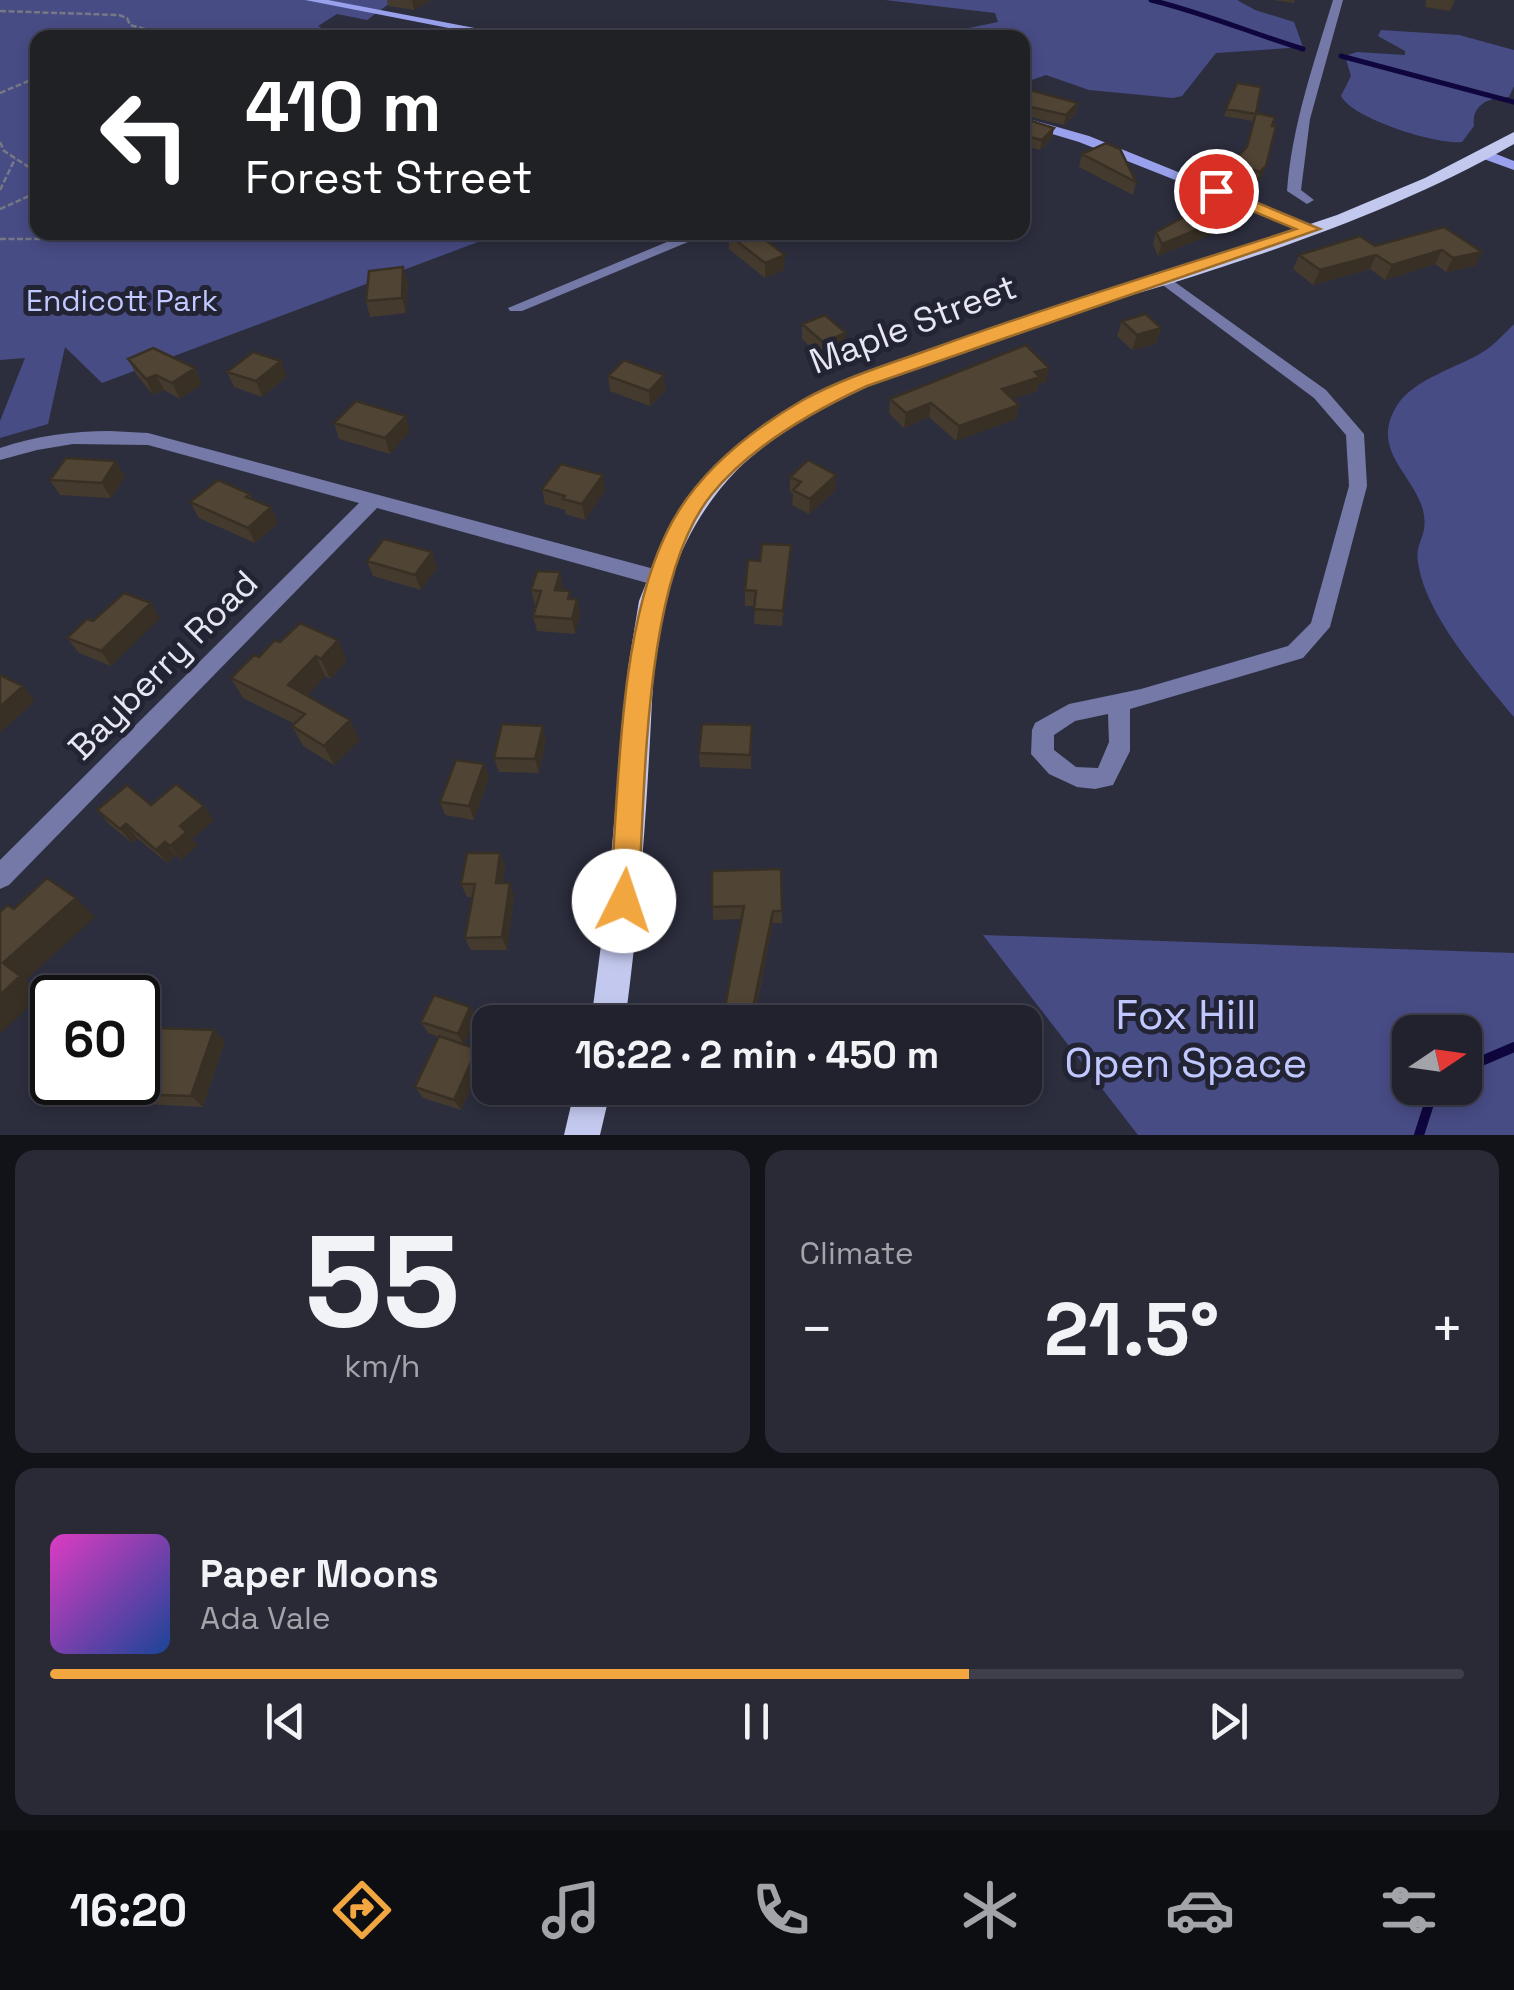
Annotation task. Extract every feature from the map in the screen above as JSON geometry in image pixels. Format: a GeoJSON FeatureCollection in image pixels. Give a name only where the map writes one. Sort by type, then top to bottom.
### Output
{"type":"FeatureCollection","features":[{"type":"Feature","properties":{"kind":"main road","name":"Maple Street"},"geometry":{"type":"LineString","coordinates":[[611,1005],[620,941],[644,655],[658,578],[676,536],[704,488],[775,426],[814,403],[975,340],[1165,280],[1383,204],[1486,155],[1514,137]]}},
{"type":"Feature","properties":{"kind":"main road"},"geometry":{"type":"LineString","coordinates":[[582,1135],[589,1105]]}},
{"type":"Feature","properties":{"kind":"street"},"geometry":{"type":"LineString","coordinates":[[310,0],[477,30]]}},
{"type":"Feature","properties":{"kind":"street"},"geometry":{"type":"LineString","coordinates":[[1307,200],[1294,190],[1294,174],[1338,0]]}},
{"type":"Feature","properties":{"kind":"street"},"geometry":{"type":"LineString","coordinates":[[1030,123],[1084,138],[1312,229]]}},
{"type":"Feature","properties":{"kind":"street"},"geometry":{"type":"LineString","coordinates":[[1486,155],[1514,166]]}},
{"type":"Feature","properties":{"kind":"street"},"geometry":{"type":"LineString","coordinates":[[516,308],[685,240]]}},
{"type":"Feature","properties":{"kind":"street"},"geometry":{"type":"LineString","coordinates":[[1118,703],[1123,732],[1105,778],[1083,780],[1064,776],[1043,754],[1043,730],[1068,714],[1295,652],[1320,627],[1358,486],[1355,434],[1320,394],[1165,280]]}},
{"type":"Feature","properties":{"kind":"street"},"geometry":{"type":"LineString","coordinates":[[0,454],[80,435],[148,439],[658,578]]}},
{"type":"Feature","properties":{"kind":"street","name":"Bayberry Road"},"geometry":{"type":"LineString","coordinates":[[0,877],[374,499]]}},
{"type":"Feature","properties":{"kind":"path"},"geometry":{"type":"LineString","coordinates":[[0,11],[120,15],[143,30]]}},
{"type":"Feature","properties":{"kind":"path"},"geometry":{"type":"LineString","coordinates":[[0,93],[30,80]]}},
{"type":"Feature","properties":{"kind":"path"},"geometry":{"type":"LineString","coordinates":[[0,142],[4,151],[30,168]]}},
{"type":"Feature","properties":{"kind":"path"},"geometry":{"type":"LineString","coordinates":[[0,190],[15,158]]}},
{"type":"Feature","properties":{"kind":"path"},"geometry":{"type":"LineString","coordinates":[[0,208],[30,195]]}},
{"type":"Feature","properties":{"kind":"path"},"geometry":{"type":"LineString","coordinates":[[0,239],[30,239]]}},
{"type":"Feature","properties":{"kind":"green space","name":"Endicott Park"},"geometry":{"type":"Polygon","coordinates":[[[0,0],[394,0],[367,20],[337,14],[318,26],[324,30],[30,30],[30,240],[483,240],[102,383],[65,347],[48,424],[0,438],[0,421],[25,358],[0,360],[0,0]]]}},
{"type":"Feature","properties":{"kind":"green space"},"geometry":{"type":"Polygon","coordinates":[[[885,0],[1237,0],[1294,22],[1303,47],[1216,53],[1182,96],[1173,98],[1089,90],[1046,75],[1030,81],[1030,30],[959,30],[998,22],[995,13],[885,0]]]}},
{"type":"Feature","properties":{"kind":"green space"},"geometry":{"type":"Polygon","coordinates":[[[1381,30],[1459,35],[1514,50],[1514,86],[1509,97],[1489,100],[1479,107],[1474,126],[1462,142],[1416,135],[1361,113],[1341,96],[1351,76],[1345,56],[1357,52],[1405,55],[1405,51],[1378,36],[1381,30]]]}},
{"type":"Feature","properties":{"kind":"green space"},"geometry":{"type":"Polygon","coordinates":[[[1514,324],[1514,717],[1456,644],[1431,603],[1418,562],[1424,514],[1395,458],[1388,435],[1396,407],[1413,388],[1486,350],[1514,324]]]}},
{"type":"Feature","properties":{"kind":"green space","name":"Fox Hill Open Space"},"geometry":{"type":"Polygon","coordinates":[[[983,935],[1514,953],[1514,1135],[1138,1135],[1042,1011],[1042,1005],[1037,1005],[983,935]]]}},
{"type":"Feature","properties":{"kind":"building"},"geometry":{"type":"Polygon","coordinates":[[[1237,83],[1261,87],[1256,114],[1226,109],[1237,83]]]}},
{"type":"Feature","properties":{"kind":"building"},"geometry":{"type":"Polygon","coordinates":[[[1030,90],[1078,103],[1066,115],[1030,107],[1030,90]]]}},
{"type":"Feature","properties":{"kind":"building"},"geometry":{"type":"Polygon","coordinates":[[[1256,113],[1275,117],[1272,126],[1276,126],[1266,166],[1260,172],[1232,163],[1247,147],[1256,113]]]}},
{"type":"Feature","properties":{"kind":"building"},"geometry":{"type":"Polygon","coordinates":[[[1030,120],[1054,128],[1042,140],[1030,137],[1030,120]]]}},
{"type":"Feature","properties":{"kind":"building"},"geometry":{"type":"Polygon","coordinates":[[[1106,143],[1120,149],[1136,182],[1082,154],[1106,143]]]}},
{"type":"Feature","properties":{"kind":"building"},"geometry":{"type":"Polygon","coordinates":[[[1227,194],[1253,207],[1162,244],[1156,232],[1227,194]]]}},
{"type":"Feature","properties":{"kind":"building"},"geometry":{"type":"Polygon","coordinates":[[[1444,227],[1482,252],[1453,258],[1442,250],[1392,265],[1376,255],[1320,270],[1299,255],[1360,236],[1375,246],[1444,227]]]}},
{"type":"Feature","properties":{"kind":"building"},"geometry":{"type":"Polygon","coordinates":[[[735,240],[765,240],[785,255],[765,263],[735,240]]]}},
{"type":"Feature","properties":{"kind":"building"},"geometry":{"type":"Polygon","coordinates":[[[403,267],[402,298],[366,301],[369,271],[403,267]]]}},
{"type":"Feature","properties":{"kind":"building"},"geometry":{"type":"Polygon","coordinates":[[[1146,314],[1161,328],[1137,335],[1122,321],[1146,314]]]}},
{"type":"Feature","properties":{"kind":"building"},"geometry":{"type":"Polygon","coordinates":[[[825,315],[846,333],[823,342],[802,324],[825,315]]]}},
{"type":"Feature","properties":{"kind":"building"},"geometry":{"type":"Polygon","coordinates":[[[1026,345],[1049,368],[1035,372],[1040,377],[1002,389],[1019,405],[959,426],[931,403],[906,413],[890,399],[1026,345]]]}},
{"type":"Feature","properties":{"kind":"building"},"geometry":{"type":"Polygon","coordinates":[[[153,348],[195,368],[172,383],[156,375],[146,379],[128,359],[153,348]]]}},
{"type":"Feature","properties":{"kind":"building"},"geometry":{"type":"Polygon","coordinates":[[[253,352],[281,361],[256,381],[227,372],[253,352]]]}},
{"type":"Feature","properties":{"kind":"building"},"geometry":{"type":"Polygon","coordinates":[[[624,360],[664,375],[649,391],[608,376],[624,360]]]}},
{"type":"Feature","properties":{"kind":"building"},"geometry":{"type":"Polygon","coordinates":[[[356,401],[406,416],[385,438],[334,423],[356,401]]]}},
{"type":"Feature","properties":{"kind":"building"},"geometry":{"type":"Polygon","coordinates":[[[66,458],[116,461],[102,483],[50,480],[66,458]]]}},
{"type":"Feature","properties":{"kind":"building"},"geometry":{"type":"Polygon","coordinates":[[[808,460],[836,475],[810,499],[793,490],[801,482],[790,477],[808,460]]]}},
{"type":"Feature","properties":{"kind":"building"},"geometry":{"type":"Polygon","coordinates":[[[561,464],[603,475],[582,504],[542,489],[561,464]]]}},
{"type":"Feature","properties":{"kind":"building"},"geometry":{"type":"Polygon","coordinates":[[[218,480],[271,507],[248,528],[190,502],[218,480]]]}},
{"type":"Feature","properties":{"kind":"building"},"geometry":{"type":"Polygon","coordinates":[[[384,539],[432,552],[415,575],[367,561],[384,539]]]}},
{"type":"Feature","properties":{"kind":"building"},"geometry":{"type":"Polygon","coordinates":[[[762,544],[791,545],[783,611],[754,609],[756,591],[745,590],[748,560],[760,561],[762,544]]]}},
{"type":"Feature","properties":{"kind":"building"},"geometry":{"type":"Polygon","coordinates":[[[537,571],[560,572],[555,590],[570,591],[568,599],[577,599],[572,619],[533,616],[541,591],[531,590],[537,571]]]}},
{"type":"Feature","properties":{"kind":"building"},"geometry":{"type":"Polygon","coordinates":[[[124,593],[151,603],[101,651],[67,638],[87,619],[93,621],[124,593]]]}},
{"type":"Feature","properties":{"kind":"building"},"geometry":{"type":"Polygon","coordinates":[[[300,623],[338,640],[288,685],[350,720],[324,746],[292,726],[305,714],[231,678],[254,655],[259,657],[300,623]]]}},
{"type":"Feature","properties":{"kind":"building"},"geometry":{"type":"Polygon","coordinates":[[[0,675],[23,686],[0,707],[0,675]]]}},
{"type":"Feature","properties":{"kind":"building"},"geometry":{"type":"Polygon","coordinates":[[[502,724],[543,726],[535,759],[494,758],[502,724]]]}},
{"type":"Feature","properties":{"kind":"building"},"geometry":{"type":"Polygon","coordinates":[[[702,724],[752,725],[750,755],[699,753],[702,724]]]}},
{"type":"Feature","properties":{"kind":"building"},"geometry":{"type":"Polygon","coordinates":[[[456,760],[484,764],[469,806],[440,802],[456,760]]]}},
{"type":"Feature","properties":{"kind":"building"},"geometry":{"type":"Polygon","coordinates":[[[176,784],[204,806],[180,826],[187,832],[170,846],[165,842],[156,850],[126,824],[120,829],[97,810],[127,785],[151,805],[176,784]]]}},
{"type":"Feature","properties":{"kind":"building"},"geometry":{"type":"Polygon","coordinates":[[[467,853],[500,853],[496,883],[510,883],[502,937],[465,938],[475,884],[461,884],[467,853]]]}},
{"type":"Feature","properties":{"kind":"building"},"geometry":{"type":"Polygon","coordinates":[[[781,869],[782,911],[773,911],[754,1003],[762,1005],[725,1005],[744,906],[712,907],[712,871],[781,869]]]}},
{"type":"Feature","properties":{"kind":"building"},"geometry":{"type":"Polygon","coordinates":[[[47,878],[76,898],[3,963],[20,976],[0,995],[0,912],[7,905],[14,909],[47,878]]]}},
{"type":"Feature","properties":{"kind":"building"},"geometry":{"type":"Polygon","coordinates":[[[434,995],[470,1007],[458,1034],[421,1022],[434,995]]]}},
{"type":"Feature","properties":{"kind":"building"},"geometry":{"type":"Polygon","coordinates":[[[160,1028],[214,1030],[191,1096],[160,1095],[160,1028]]]}},
{"type":"Feature","properties":{"kind":"building"},"geometry":{"type":"Polygon","coordinates":[[[439,1036],[472,1047],[472,1060],[454,1100],[415,1087],[439,1036]]]}},
{"type":"Feature","properties":{"kind":"waterway"},"geometry":{"type":"LineString","coordinates":[[1151,0],[1303,49]]}},
{"type":"Feature","properties":{"kind":"waterway"},"geometry":{"type":"LineString","coordinates":[[1341,56],[1514,102]]}},
{"type":"Feature","properties":{"kind":"waterway"},"geometry":{"type":"LineString","coordinates":[[1482,1061],[1514,1047]]}},
{"type":"Feature","properties":{"kind":"waterway"},"geometry":{"type":"LineString","coordinates":[[1419,1135],[1429,1105]]}},
{"type":"Feature","properties":{"kind":"route"},"geometry":{"type":"LineString","coordinates":[[624,901],[642,668],[652,605],[658,578],[676,536],[704,488],[775,426],[860,382],[1312,229],[1216,191]]}}]}
